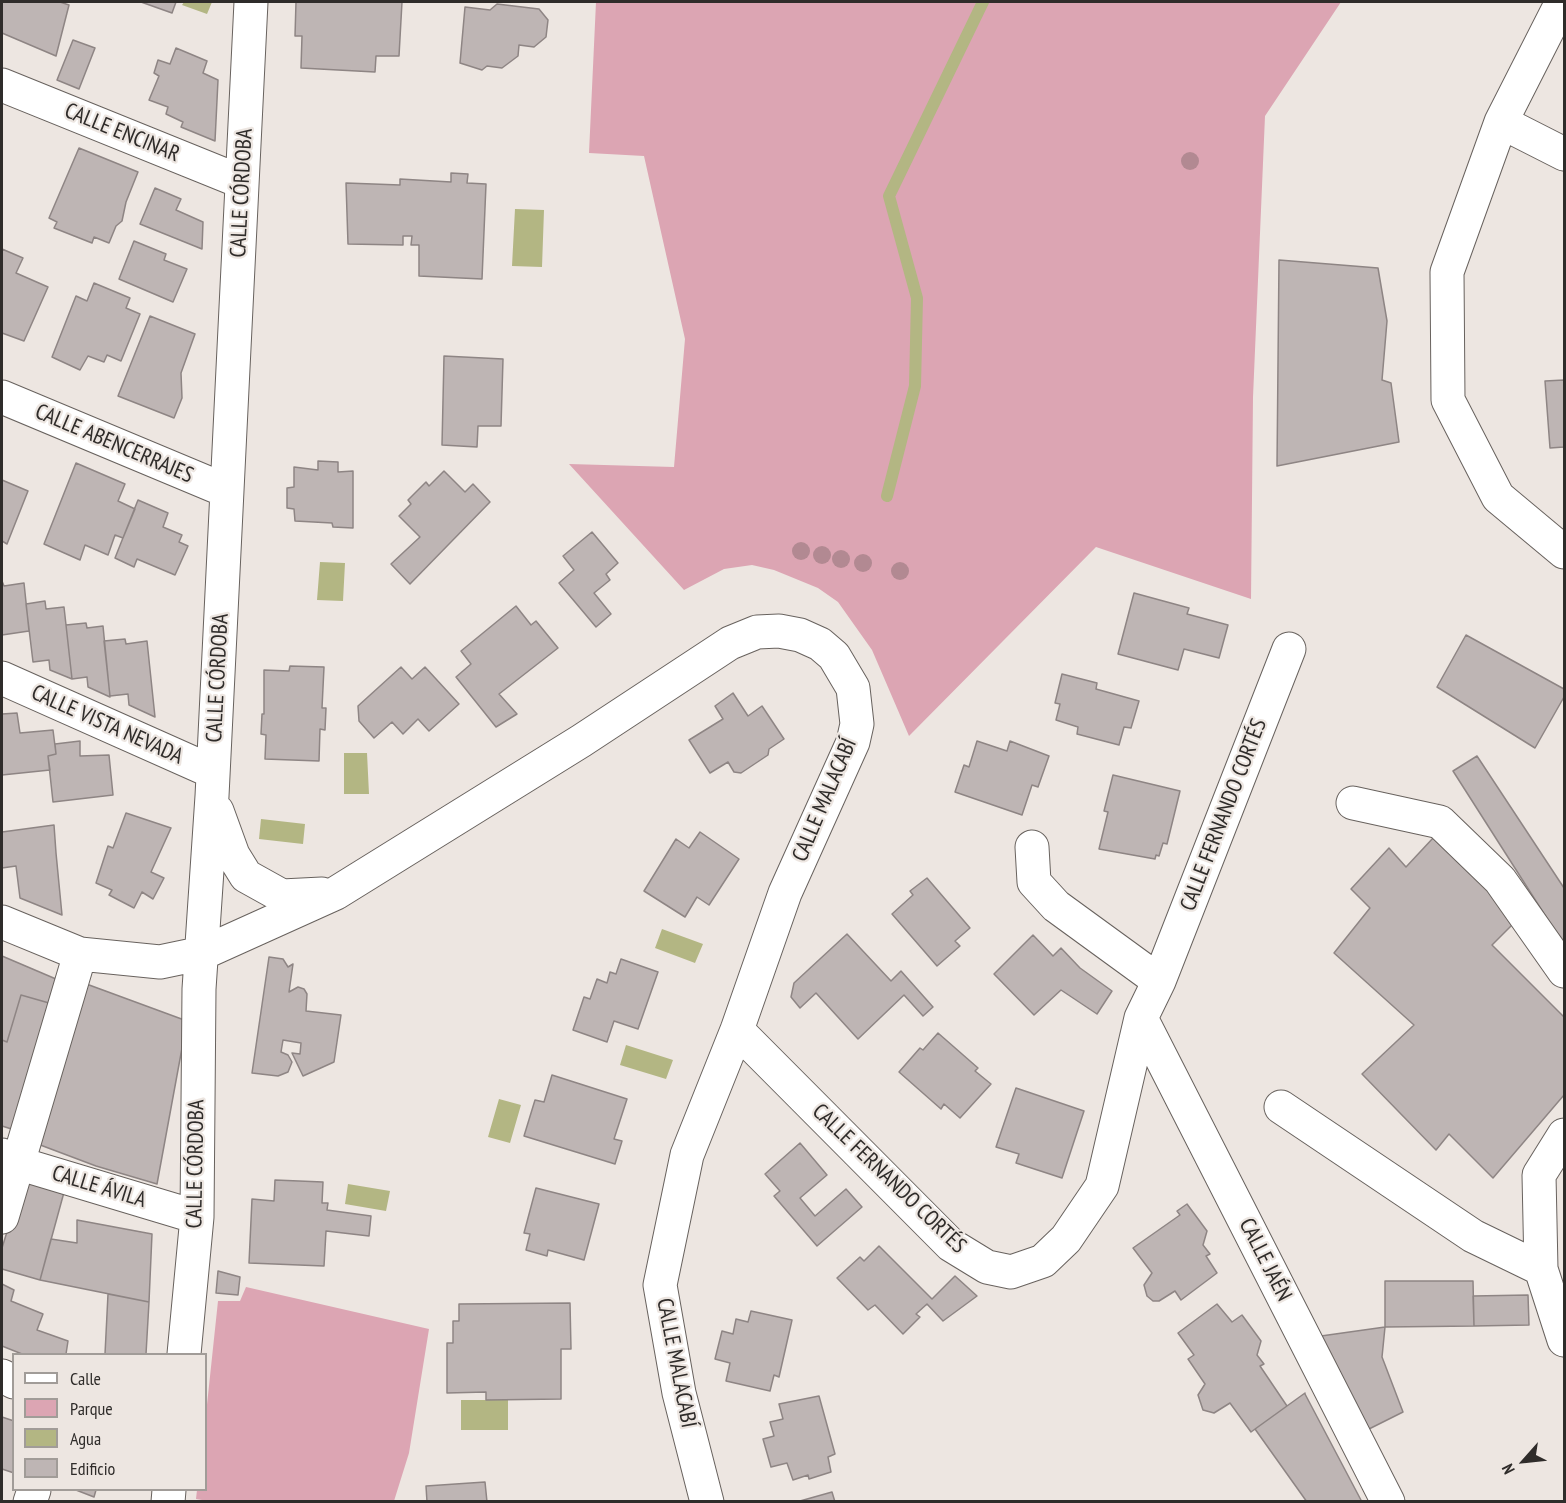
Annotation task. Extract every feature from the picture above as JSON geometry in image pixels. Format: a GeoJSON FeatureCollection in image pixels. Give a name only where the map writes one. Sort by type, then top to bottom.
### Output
{"type":"FeatureCollection","features":[{"type":"Feature","properties":{"kind":"street","name":"CALLE CÓRDOBA"},"geometry":{"type":"LineString","coordinates":[[184,1353],[197,1217],[200,989],[213,784],[251,2]]}},
{"type":"Feature","properties":{"kind":"street"},"geometry":{"type":"LineString","coordinates":[[1562,2],[1501,122],[1447,272],[1448,400],[1498,497],[1564,552]]}},
{"type":"Feature","properties":{"kind":"street","name":"CALLE ENCINAR"},"geometry":{"type":"LineString","coordinates":[[2,85],[242,182]]}},
{"type":"Feature","properties":{"kind":"street"},"geometry":{"type":"LineString","coordinates":[[1501,122],[1564,154]]}},
{"type":"Feature","properties":{"kind":"street","name":"CALLE ABENCERRAJES"},"geometry":{"type":"LineString","coordinates":[[2,397],[227,491]]}},
{"type":"Feature","properties":{"kind":"street","name":"CALLE MALACABÍ"},"geometry":{"type":"LineString","coordinates":[[2,922],[80,954],[160,962],[203,953],[336,893],[581,741],[730,643],[757,632],[779,631],[800,635],[820,644],[845,671],[853,688],[857,724],[853,742],[785,893],[737,1030],[687,1155],[660,1285],[678,1393],[707,1502]]}},
{"type":"Feature","properties":{"kind":"street","name":"CALLE FERNANDO CORTÉS"},"geometry":{"type":"LineString","coordinates":[[737,1030],[951,1245],[987,1268],[1011,1272],[1043,1261],[1066,1239],[1102,1186],[1141,1018],[1159,981],[1289,649]]}},
{"type":"Feature","properties":{"kind":"street","name":"CALLE VISTA NEVADA"},"geometry":{"type":"LineString","coordinates":[[2,678],[213,784]]}},
{"type":"Feature","properties":{"kind":"street","name":"CALLE MALACABÍ"},"geometry":{"type":"LineString","coordinates":[[213,784],[233,855],[246,876],[282,896],[336,893]]}},
{"type":"Feature","properties":{"kind":"street"},"geometry":{"type":"LineString","coordinates":[[1353,803],[1440,822],[1500,880],[1564,971]]}},
{"type":"Feature","properties":{"kind":"street"},"geometry":{"type":"LineString","coordinates":[[1032,847],[1034,882],[1056,906],[1159,981]]}},
{"type":"Feature","properties":{"kind":"street"},"geometry":{"type":"LineString","coordinates":[[2,1217],[11,1158],[80,954]]}},
{"type":"Feature","properties":{"kind":"street","name":"CALLE JAÉN"},"geometry":{"type":"LineString","coordinates":[[1141,1018],[1388,1502]]}},
{"type":"Feature","properties":{"kind":"street"},"geometry":{"type":"LineString","coordinates":[[1281,1107],[1473,1236],[1541,1269]]}},
{"type":"Feature","properties":{"kind":"street"},"geometry":{"type":"LineString","coordinates":[[1564,1135],[1539,1174],[1541,1269],[1564,1340]]}},
{"type":"Feature","properties":{"kind":"street","name":"CALLE ÁVILA"},"geometry":{"type":"LineString","coordinates":[[11,1158],[197,1217]]}},
{"type":"Feature","properties":{"kind":"green space"},"geometry":{"type":"Polygon","coordinates":[[[596,2],[1341,2],[1265,116],[1253,397],[1251,599],[1096,547],[909,736],[872,650],[838,602],[818,588],[774,570],[752,565],[724,569],[684,590],[569,464],[674,467],[685,339],[644,156],[589,153],[596,2]]]}},
{"type":"Feature","properties":{"kind":"green space"},"geometry":{"type":"Polygon","coordinates":[[[246,1287],[429,1329],[409,1453],[394,1501],[214,1502],[196,1499],[197,1491],[207,1491],[207,1405],[218,1301],[240,1301],[246,1287]]]}},
{"type":"Feature","properties":{"kind":"water"},"geometry":{"type":"Polygon","coordinates":[[[184,2],[212,2],[207,14],[182,5],[184,2]]]}},
{"type":"Feature","properties":{"kind":"water"},"geometry":{"type":"Polygon","coordinates":[[[515,209],[544,210],[542,267],[512,266],[515,209]]]}},
{"type":"Feature","properties":{"kind":"water"},"geometry":{"type":"Polygon","coordinates":[[[320,562],[345,563],[343,601],[317,600],[320,562]]]}},
{"type":"Feature","properties":{"kind":"water"},"geometry":{"type":"Polygon","coordinates":[[[344,753],[367,753],[369,794],[344,794],[344,753]]]}},
{"type":"Feature","properties":{"kind":"water"},"geometry":{"type":"Polygon","coordinates":[[[261,819],[305,824],[303,844],[259,839],[261,819]]]}},
{"type":"Feature","properties":{"kind":"water"},"geometry":{"type":"Polygon","coordinates":[[[662,929],[703,944],[695,963],[655,948],[662,929]]]}},
{"type":"Feature","properties":{"kind":"water"},"geometry":{"type":"Polygon","coordinates":[[[626,1045],[673,1060],[666,1079],[620,1065],[626,1045]]]}},
{"type":"Feature","properties":{"kind":"water"},"geometry":{"type":"Polygon","coordinates":[[[499,1099],[521,1105],[510,1143],[488,1137],[499,1099]]]}},
{"type":"Feature","properties":{"kind":"water"},"geometry":{"type":"Polygon","coordinates":[[[348,1184],[390,1191],[386,1211],[345,1204],[348,1184]]]}},
{"type":"Feature","properties":{"kind":"water"},"geometry":{"type":"Polygon","coordinates":[[[461,1400],[508,1400],[508,1430],[461,1430],[461,1400]]]}},
{"type":"Feature","properties":{"kind":"building"},"geometry":{"type":"Polygon","coordinates":[[[2,2],[60,2],[69,5],[56,56],[2,33],[2,2]]]}},
{"type":"Feature","properties":{"kind":"building"},"geometry":{"type":"Polygon","coordinates":[[[141,2],[176,2],[172,13],[141,2]]]}},
{"type":"Feature","properties":{"kind":"building"},"geometry":{"type":"Polygon","coordinates":[[[296,2],[402,2],[399,56],[376,56],[375,72],[301,68],[302,36],[295,36],[296,2]]]}},
{"type":"Feature","properties":{"kind":"building"},"geometry":{"type":"Polygon","coordinates":[[[497,4],[539,9],[548,20],[546,37],[534,47],[519,45],[518,56],[502,68],[487,66],[482,70],[460,63],[465,7],[490,10],[497,4]]]}},
{"type":"Feature","properties":{"kind":"building"},"geometry":{"type":"Polygon","coordinates":[[[73,40],[95,48],[79,89],[57,80],[73,40]]]}},
{"type":"Feature","properties":{"kind":"building"},"geometry":{"type":"Polygon","coordinates":[[[176,48],[207,61],[203,73],[218,80],[215,141],[181,127],[183,122],[166,114],[168,107],[149,100],[159,76],[154,73],[158,60],[170,64],[176,48]]]}},
{"type":"Feature","properties":{"kind":"building"},"geometry":{"type":"Polygon","coordinates":[[[79,148],[138,172],[126,202],[122,221],[116,226],[109,243],[94,237],[92,243],[54,228],[57,222],[49,218],[79,148]]]}},
{"type":"Feature","properties":{"kind":"building"},"geometry":{"type":"Polygon","coordinates":[[[451,173],[468,174],[467,183],[486,184],[482,279],[419,276],[419,245],[411,245],[412,236],[403,236],[403,245],[348,244],[346,183],[400,185],[400,179],[451,182],[451,173]]]}},
{"type":"Feature","properties":{"kind":"building"},"geometry":{"type":"Polygon","coordinates":[[[155,188],[181,199],[176,210],[203,222],[202,249],[140,224],[155,188]]]}},
{"type":"Feature","properties":{"kind":"building"},"geometry":{"type":"Polygon","coordinates":[[[134,241],[166,254],[164,260],[187,269],[173,302],[119,279],[134,241]]]}},
{"type":"Feature","properties":{"kind":"building"},"geometry":{"type":"Polygon","coordinates":[[[2,249],[23,258],[16,273],[48,287],[24,341],[2,333],[2,249]]]}},
{"type":"Feature","properties":{"kind":"building"},"geometry":{"type":"Polygon","coordinates":[[[1279,260],[1378,268],[1387,321],[1382,380],[1391,383],[1399,442],[1277,466],[1279,260]]]}},
{"type":"Feature","properties":{"kind":"building"},"geometry":{"type":"Polygon","coordinates":[[[94,283],[130,298],[126,308],[140,314],[121,361],[107,355],[104,362],[88,356],[80,370],[52,357],[76,296],[87,301],[94,283]]]}},
{"type":"Feature","properties":{"kind":"building"},"geometry":{"type":"Polygon","coordinates":[[[150,316],[195,334],[181,373],[182,398],[174,418],[118,396],[150,316]]]}},
{"type":"Feature","properties":{"kind":"building"},"geometry":{"type":"Polygon","coordinates":[[[444,356],[503,359],[501,426],[478,426],[477,447],[442,445],[444,356]]]}},
{"type":"Feature","properties":{"kind":"building"},"geometry":{"type":"Polygon","coordinates":[[[1564,380],[1564,447],[1550,448],[1545,381],[1564,380]]]}},
{"type":"Feature","properties":{"kind":"building"},"geometry":{"type":"Polygon","coordinates":[[[318,461],[338,462],[338,472],[353,471],[353,528],[333,527],[332,523],[295,521],[294,509],[287,508],[287,488],[294,487],[294,467],[318,470],[318,461]]]}},
{"type":"Feature","properties":{"kind":"building"},"geometry":{"type":"Polygon","coordinates":[[[76,463],[125,484],[118,501],[135,509],[123,538],[115,535],[108,555],[85,545],[80,560],[44,544],[76,463]]]}},
{"type":"Feature","properties":{"kind":"building"},"geometry":{"type":"Polygon","coordinates":[[[444,471],[465,492],[473,484],[490,502],[410,584],[391,564],[420,537],[399,516],[411,504],[408,500],[426,482],[429,486],[444,471]]]}},
{"type":"Feature","properties":{"kind":"building"},"geometry":{"type":"Polygon","coordinates":[[[2,480],[28,491],[7,544],[2,541],[2,480]]]}},
{"type":"Feature","properties":{"kind":"building"},"geometry":{"type":"Polygon","coordinates":[[[138,500],[168,513],[163,527],[182,535],[179,542],[188,546],[175,575],[137,559],[134,567],[115,558],[138,500]]]}},
{"type":"Feature","properties":{"kind":"building"},"geometry":{"type":"Polygon","coordinates":[[[592,532],[618,563],[606,574],[610,580],[594,593],[611,614],[596,627],[559,583],[574,570],[563,556],[592,532]]]}},
{"type":"Feature","properties":{"kind":"building"},"geometry":{"type":"Polygon","coordinates":[[[2,581],[4,586],[24,583],[29,631],[2,635],[2,581]]]}},
{"type":"Feature","properties":{"kind":"building"},"geometry":{"type":"Polygon","coordinates":[[[1134,593],[1189,608],[1187,614],[1228,625],[1219,658],[1184,649],[1178,670],[1118,654],[1134,593]]]}},
{"type":"Feature","properties":{"kind":"building"},"geometry":{"type":"Polygon","coordinates":[[[45,601],[46,609],[64,607],[72,679],[50,670],[49,660],[33,662],[26,604],[45,601]]]}},
{"type":"Feature","properties":{"kind":"building"},"geometry":{"type":"Polygon","coordinates":[[[516,606],[531,625],[536,621],[558,648],[499,694],[517,714],[496,727],[456,677],[471,664],[461,651],[516,606]]]}},
{"type":"Feature","properties":{"kind":"building"},"geometry":{"type":"Polygon","coordinates":[[[86,623],[87,628],[103,626],[110,697],[88,687],[87,677],[72,679],[66,625],[86,623]]]}},
{"type":"Feature","properties":{"kind":"building"},"geometry":{"type":"Polygon","coordinates":[[[1466,635],[1564,689],[1564,697],[1535,748],[1437,687],[1466,635]]]}},
{"type":"Feature","properties":{"kind":"building"},"geometry":{"type":"Polygon","coordinates":[[[125,639],[126,644],[147,641],[155,717],[129,705],[128,694],[110,696],[104,641],[125,639]]]}},
{"type":"Feature","properties":{"kind":"building"},"geometry":{"type":"Polygon","coordinates":[[[290,666],[324,667],[322,708],[326,708],[325,730],[320,729],[319,761],[265,759],[266,735],[261,734],[262,714],[264,714],[264,670],[289,671],[290,666]]]}},
{"type":"Feature","properties":{"kind":"building"},"geometry":{"type":"Polygon","coordinates":[[[401,667],[412,679],[425,667],[459,704],[429,731],[418,719],[403,734],[392,722],[374,738],[359,721],[358,706],[401,667]]]}},
{"type":"Feature","properties":{"kind":"building"},"geometry":{"type":"Polygon","coordinates":[[[1062,674],[1097,683],[1096,689],[1139,701],[1131,728],[1124,727],[1119,745],[1077,734],[1078,727],[1056,720],[1060,704],[1055,703],[1062,674]]]}},
{"type":"Feature","properties":{"kind":"building"},"geometry":{"type":"Polygon","coordinates":[[[733,693],[748,716],[762,706],[784,739],[769,749],[768,755],[741,773],[734,772],[728,762],[710,773],[689,740],[723,719],[715,706],[733,693]]]}},
{"type":"Feature","properties":{"kind":"building"},"geometry":{"type":"Polygon","coordinates":[[[17,713],[20,733],[53,730],[56,754],[48,756],[50,770],[2,775],[2,714],[17,713]]]}},
{"type":"Feature","properties":{"kind":"building"},"geometry":{"type":"Polygon","coordinates":[[[80,741],[80,756],[109,755],[113,795],[53,802],[48,756],[56,754],[55,744],[80,741]]]}},
{"type":"Feature","properties":{"kind":"building"},"geometry":{"type":"Polygon","coordinates":[[[977,741],[1007,751],[1010,741],[1049,756],[1038,787],[1032,785],[1022,815],[955,792],[964,765],[969,767],[977,741]]]}},
{"type":"Feature","properties":{"kind":"building"},"geometry":{"type":"Polygon","coordinates":[[[1477,756],[1564,888],[1564,945],[1453,771],[1477,756]]]}},
{"type":"Feature","properties":{"kind":"building"},"geometry":{"type":"Polygon","coordinates":[[[1113,775],[1180,791],[1167,844],[1163,843],[1159,856],[1156,855],[1155,859],[1099,849],[1108,812],[1104,811],[1113,775]]]}},
{"type":"Feature","properties":{"kind":"building"},"geometry":{"type":"Polygon","coordinates":[[[126,813],[171,828],[151,872],[164,878],[153,899],[142,892],[134,908],[109,895],[112,890],[96,883],[108,846],[113,848],[126,813]]]}},
{"type":"Feature","properties":{"kind":"building"},"geometry":{"type":"Polygon","coordinates":[[[54,825],[62,915],[20,898],[16,866],[2,868],[2,832],[54,825]]]}},
{"type":"Feature","properties":{"kind":"building"},"geometry":{"type":"Polygon","coordinates":[[[700,832],[739,859],[709,905],[697,897],[685,917],[644,891],[676,839],[689,848],[700,832]]]}},
{"type":"Feature","properties":{"kind":"building"},"geometry":{"type":"Polygon","coordinates":[[[1434,837],[1518,919],[1492,945],[1564,1017],[1564,1095],[1493,1178],[1449,1134],[1436,1150],[1362,1074],[1414,1025],[1334,953],[1370,908],[1351,889],[1389,848],[1406,867],[1434,837]]]}},
{"type":"Feature","properties":{"kind":"building"},"geometry":{"type":"Polygon","coordinates":[[[927,878],[970,928],[955,941],[960,946],[937,966],[892,914],[913,895],[910,891],[927,878]]]}},
{"type":"Feature","properties":{"kind":"building"},"geometry":{"type":"Polygon","coordinates":[[[847,934],[891,981],[901,971],[933,1007],[923,1016],[904,995],[858,1039],[816,993],[800,1008],[791,997],[794,983],[847,934]]]}},
{"type":"Feature","properties":{"kind":"building"},"geometry":{"type":"Polygon","coordinates":[[[1033,935],[1053,956],[1061,948],[1080,968],[1112,991],[1097,1014],[1061,990],[1034,1015],[994,974],[1033,935]]]}},
{"type":"Feature","properties":{"kind":"building"},"geometry":{"type":"Polygon","coordinates":[[[2,956],[63,982],[56,1005],[21,995],[7,1042],[2,1040],[2,956]]]}},
{"type":"Feature","properties":{"kind":"building"},"geometry":{"type":"Polygon","coordinates":[[[269,957],[283,959],[288,967],[293,964],[289,992],[298,987],[304,989],[307,994],[306,1011],[341,1015],[334,1062],[303,1076],[292,1053],[300,1054],[301,1043],[283,1040],[281,1052],[288,1055],[292,1062],[288,1072],[278,1076],[252,1073],[269,957]]]}},
{"type":"Feature","properties":{"kind":"building"},"geometry":{"type":"Polygon","coordinates":[[[621,959],[658,972],[638,1029],[614,1021],[607,1042],[573,1030],[584,997],[590,999],[597,979],[607,983],[610,972],[616,974],[621,959]]]}},
{"type":"Feature","properties":{"kind":"building"},"geometry":{"type":"Polygon","coordinates":[[[81,982],[187,1021],[157,1184],[96,1166],[35,1143],[81,982]]]}},
{"type":"Feature","properties":{"kind":"building"},"geometry":{"type":"Polygon","coordinates":[[[21,995],[56,1005],[21,1132],[2,1126],[2,1040],[7,1042],[21,995]]]}},
{"type":"Feature","properties":{"kind":"building"},"geometry":{"type":"Polygon","coordinates":[[[938,1033],[978,1068],[975,1071],[991,1084],[960,1118],[944,1104],[941,1109],[899,1072],[920,1048],[923,1050],[938,1033]]]}},
{"type":"Feature","properties":{"kind":"building"},"geometry":{"type":"Polygon","coordinates":[[[552,1075],[627,1099],[614,1139],[622,1141],[615,1164],[524,1136],[535,1100],[544,1102],[552,1075]]]}},
{"type":"Feature","properties":{"kind":"building"},"geometry":{"type":"Polygon","coordinates":[[[1016,1088],[1084,1111],[1062,1178],[1016,1163],[1019,1154],[996,1147],[1016,1088]]]}},
{"type":"Feature","properties":{"kind":"building"},"geometry":{"type":"Polygon","coordinates":[[[800,1143],[827,1175],[800,1198],[815,1216],[846,1189],[862,1207],[817,1246],[774,1196],[780,1191],[765,1174],[800,1143]]]}},
{"type":"Feature","properties":{"kind":"building"},"geometry":{"type":"Polygon","coordinates":[[[26,1170],[66,1185],[40,1280],[2,1269],[2,1248],[26,1170]]]}},
{"type":"Feature","properties":{"kind":"building"},"geometry":{"type":"Polygon","coordinates":[[[275,1180],[323,1182],[322,1203],[328,1203],[327,1210],[371,1216],[369,1236],[326,1231],[324,1266],[249,1263],[252,1199],[274,1201],[275,1180]]]}},
{"type":"Feature","properties":{"kind":"building"},"geometry":{"type":"Polygon","coordinates":[[[536,1188],[599,1204],[584,1260],[548,1250],[547,1256],[526,1250],[530,1234],[524,1233],[536,1188]]]}},
{"type":"Feature","properties":{"kind":"building"},"geometry":{"type":"Polygon","coordinates":[[[1187,1204],[1207,1231],[1203,1245],[1210,1254],[1206,1256],[1217,1273],[1181,1300],[1175,1291],[1159,1301],[1153,1301],[1147,1296],[1144,1285],[1152,1273],[1133,1248],[1180,1215],[1177,1211],[1187,1204]]]}},
{"type":"Feature","properties":{"kind":"building"},"geometry":{"type":"Polygon","coordinates":[[[77,1220],[152,1234],[149,1302],[40,1280],[51,1239],[77,1243],[77,1220]]]}},
{"type":"Feature","properties":{"kind":"building"},"geometry":{"type":"Polygon","coordinates":[[[879,1246],[932,1299],[955,1276],[977,1296],[943,1321],[927,1304],[916,1314],[920,1317],[903,1334],[875,1305],[868,1310],[837,1278],[860,1257],[864,1261],[879,1246]]]}},
{"type":"Feature","properties":{"kind":"building"},"geometry":{"type":"Polygon","coordinates":[[[218,1271],[240,1277],[238,1295],[216,1293],[218,1271]]]}},
{"type":"Feature","properties":{"kind":"building"},"geometry":{"type":"Polygon","coordinates":[[[1385,1281],[1473,1281],[1474,1326],[1385,1327],[1385,1281]]]}},
{"type":"Feature","properties":{"kind":"building"},"geometry":{"type":"Polygon","coordinates":[[[2,1284],[14,1290],[11,1301],[43,1314],[37,1330],[68,1341],[66,1353],[20,1353],[2,1346],[2,1284]]]}},
{"type":"Feature","properties":{"kind":"building"},"geometry":{"type":"Polygon","coordinates":[[[108,1294],[149,1302],[146,1353],[105,1353],[108,1294]]]}},
{"type":"Feature","properties":{"kind":"building"},"geometry":{"type":"Polygon","coordinates":[[[1528,1295],[1529,1325],[1474,1326],[1473,1296],[1528,1295]]]}},
{"type":"Feature","properties":{"kind":"building"},"geometry":{"type":"Polygon","coordinates":[[[570,1303],[571,1349],[561,1349],[561,1399],[486,1400],[486,1392],[447,1393],[447,1343],[453,1343],[453,1321],[459,1321],[459,1304],[570,1303]]]}},
{"type":"Feature","properties":{"kind":"building"},"geometry":{"type":"Polygon","coordinates":[[[1217,1304],[1232,1322],[1242,1315],[1261,1341],[1257,1355],[1264,1364],[1260,1366],[1287,1406],[1251,1432],[1230,1403],[1214,1413],[1203,1410],[1198,1395],[1205,1384],[1188,1359],[1194,1355],[1178,1333],[1217,1304]]]}},
{"type":"Feature","properties":{"kind":"building"},"geometry":{"type":"Polygon","coordinates":[[[751,1311],[792,1320],[779,1377],[774,1375],[770,1391],[726,1381],[730,1363],[715,1359],[722,1331],[733,1334],[736,1319],[748,1322],[751,1311]]]}},
{"type":"Feature","properties":{"kind":"building"},"geometry":{"type":"Polygon","coordinates":[[[1385,1327],[1382,1357],[1403,1412],[1367,1430],[1321,1336],[1385,1327]]]}},
{"type":"Feature","properties":{"kind":"building"},"geometry":{"type":"Polygon","coordinates":[[[1305,1393],[1362,1502],[1307,1502],[1255,1429],[1305,1393]]]}},
{"type":"Feature","properties":{"kind":"building"},"geometry":{"type":"Polygon","coordinates":[[[819,1396],[835,1454],[828,1457],[831,1472],[809,1479],[808,1475],[793,1480],[787,1463],[771,1467],[763,1439],[774,1436],[770,1422],[783,1419],[779,1404],[819,1396]]]}},
{"type":"Feature","properties":{"kind":"building"},"geometry":{"type":"Polygon","coordinates":[[[2,1417],[12,1420],[12,1472],[2,1469],[2,1417]]]}},
{"type":"Feature","properties":{"kind":"building"},"geometry":{"type":"Polygon","coordinates":[[[485,1482],[487,1502],[427,1502],[426,1486],[485,1482]]]}},
{"type":"Feature","properties":{"kind":"building"},"geometry":{"type":"Polygon","coordinates":[[[79,1491],[96,1491],[94,1497],[79,1491]]]}},
{"type":"Feature","properties":{"kind":"building"},"geometry":{"type":"Polygon","coordinates":[[[832,1492],[835,1502],[800,1502],[800,1501],[832,1492]]]}},
{"type":"Feature","properties":{"kind":"waterway"},"geometry":{"type":"LineString","coordinates":[[887,496],[915,386],[917,298],[889,196],[983,2]]}}]}
